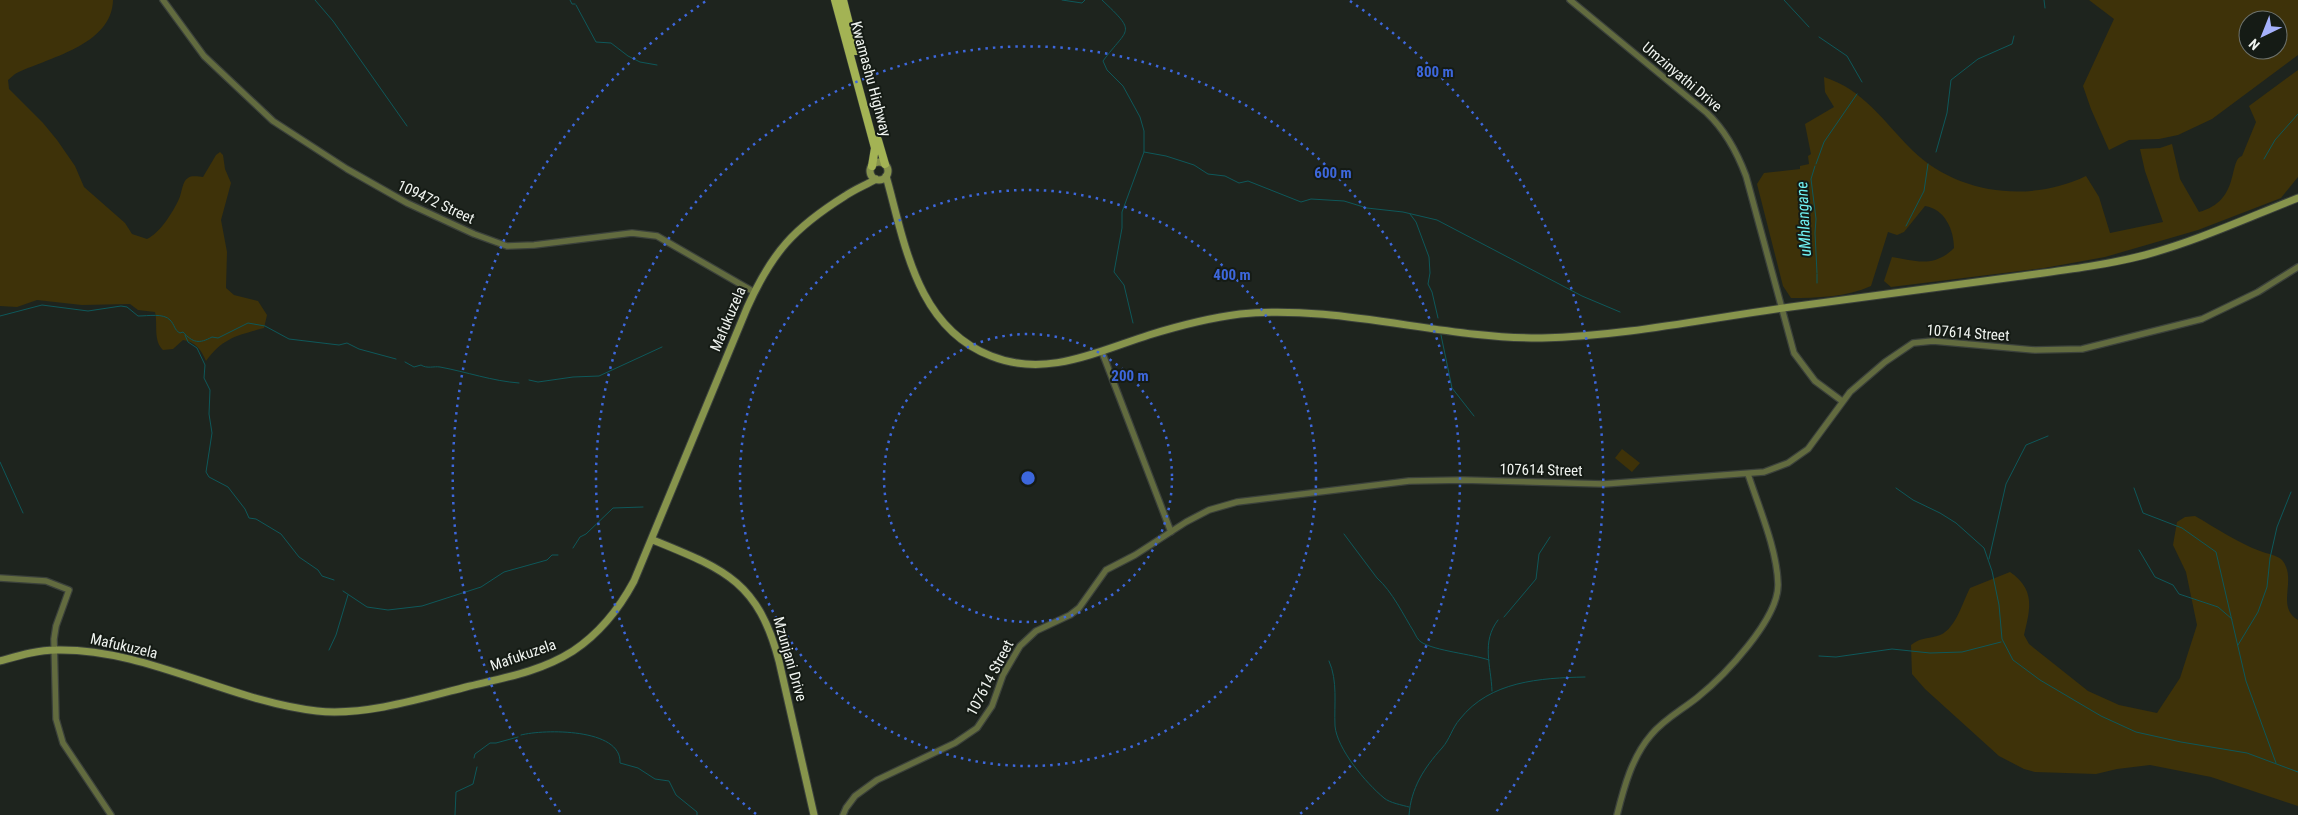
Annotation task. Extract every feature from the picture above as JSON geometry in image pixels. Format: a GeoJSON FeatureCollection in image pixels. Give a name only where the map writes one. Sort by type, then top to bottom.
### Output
{"type":"FeatureCollection","features":[{"type":"Feature","properties":{"kind":"main road","name":"Kwamashu Highway"},"geometry":{"type":"LineString","coordinates":[[836,0],[875,148],[871,168]]}},
{"type":"Feature","properties":{"kind":"main road","name":"Kwamashu Highway"},"geometry":{"type":"LineString","coordinates":[[843,0],[885,164]]}},
{"type":"Feature","properties":{"kind":"main road"},"geometry":{"type":"LineString","coordinates":[[877,162],[885,164],[888,170],[880,178],[856,189],[877,162]]}},
{"type":"Feature","properties":{"kind":"main road"},"geometry":{"type":"LineString","coordinates":[[871,168],[887,190],[904,244],[928,302],[940,320],[963,342],[999,359],[1034,366],[1060,363],[1102,352],[1183,325],[1240,314],[1277,313],[1312,315],[1476,335],[1542,338],[1603,334],[2087,267],[2143,255],[2191,240],[2298,198]]}},
{"type":"Feature","properties":{"kind":"main road","name":"Mafukuzela"},"geometry":{"type":"LineString","coordinates":[[0,661],[54,650],[78,650],[110,655],[303,708],[334,712],[368,709],[506,679],[554,662],[572,652],[604,626],[622,604],[653,540],[754,292],[769,264],[795,232],[810,218],[856,189]]}},
{"type":"Feature","properties":{"kind":"main road","name":"Mzunjani Drive"},"geometry":{"type":"LineString","coordinates":[[653,540],[708,563],[721,571],[747,592],[760,608],[773,636],[814,815]]}},
{"type":"Feature","properties":{"kind":"street","name":"109472 Street"},"geometry":{"type":"LineString","coordinates":[[163,0],[204,56],[273,121],[347,169],[407,203],[474,234],[507,246],[534,245],[632,233],[658,236],[754,292]]}},
{"type":"Feature","properties":{"kind":"street","name":"Umzinyathi Drive"},"geometry":{"type":"LineString","coordinates":[[1570,0],[1707,113],[1723,130],[1736,151],[1746,176],[1791,346],[1800,365],[1815,381],[1842,401]]}},
{"type":"Feature","properties":{"kind":"street","name":"107614 Street"},"geometry":{"type":"LineString","coordinates":[[843,815],[855,796],[878,780],[955,743],[977,728],[992,706],[1013,655],[1026,639],[1036,631],[1070,615],[1079,608],[1106,570],[1135,555],[1209,510],[1225,504],[1392,482],[1463,480],[1604,484],[1748,474],[1776,469],[1800,456],[1812,445],[1842,401],[1884,362],[1907,346],[1932,340],[2051,351],[2082,349],[2202,319],[2258,292],[2298,267]]}},
{"type":"Feature","properties":{"kind":"street"},"geometry":{"type":"LineString","coordinates":[[1102,352],[1171,532]]}},
{"type":"Feature","properties":{"kind":"street"},"geometry":{"type":"LineString","coordinates":[[1618,815],[1629,773],[1650,735],[1660,724],[1698,697],[1718,679],[1767,620],[1775,603],[1778,586],[1777,567],[1748,474]]}},
{"type":"Feature","properties":{"kind":"street"},"geometry":{"type":"LineString","coordinates":[[0,578],[46,581],[69,590],[56,626],[54,650],[55,708],[60,736],[74,761],[111,815]]}},
{"type":"Feature","properties":{"kind":"shaded area"},"geometry":{"type":"Polygon","coordinates":[[[0,0],[113,0],[110,16],[102,29],[75,48],[15,74],[8,80],[9,89],[57,140],[75,166],[84,187],[125,223],[132,234],[147,239],[157,232],[170,216],[186,180],[190,177],[203,177],[216,155],[220,152],[223,155],[225,169],[231,183],[221,220],[227,252],[226,288],[234,295],[258,301],[267,315],[264,328],[231,338],[218,347],[206,361],[198,347],[188,341],[183,340],[173,349],[163,350],[158,342],[155,312],[138,310],[130,304],[82,305],[37,300],[17,307],[0,306],[0,0]]]}},
{"type":"Feature","properties":{"kind":"shaded area"},"geometry":{"type":"Polygon","coordinates":[[[2089,0],[2298,0],[2298,55],[2212,119],[2178,135],[2159,139],[2129,140],[2109,150],[2083,86],[2114,19],[2089,0]]]}},
{"type":"Feature","properties":{"kind":"shaded area"},"geometry":{"type":"Polygon","coordinates":[[[2298,70],[2298,177],[2281,198],[2198,230],[2105,257],[2044,268],[1891,287],[1884,281],[1892,257],[1925,262],[1932,261],[1947,254],[1954,248],[1954,241],[1947,221],[1938,211],[1925,206],[1904,232],[1897,235],[1888,232],[1871,286],[1842,295],[1791,298],[1783,286],[1757,184],[1764,173],[1800,169],[1800,166],[1809,164],[1808,156],[1811,154],[1805,124],[1834,107],[1825,92],[1824,77],[1851,90],[1862,98],[1912,150],[1930,165],[1951,177],[1995,190],[2018,192],[2042,190],[2086,176],[2099,197],[2110,233],[2163,222],[2145,171],[2140,149],[2160,148],[2172,144],[2180,179],[2199,212],[2212,207],[2227,191],[2235,165],[2242,156],[2256,122],[2249,106],[2298,70]]]}},
{"type":"Feature","properties":{"kind":"shaded area"},"geometry":{"type":"Polygon","coordinates":[[[1622,449],[1640,463],[1632,472],[1615,458],[1622,449]]]}},
{"type":"Feature","properties":{"kind":"shaded area"},"geometry":{"type":"Polygon","coordinates":[[[2195,516],[2244,544],[2277,557],[2282,560],[2286,568],[2288,576],[2288,608],[2291,614],[2298,620],[2298,806],[2211,777],[2150,765],[2096,774],[2035,772],[2024,769],[1999,756],[1925,689],[1912,674],[1911,645],[1920,640],[1937,636],[1949,629],[1970,588],[2010,572],[2024,586],[2029,600],[2024,635],[2029,644],[2088,691],[2119,705],[2157,713],[2180,678],[2197,625],[2186,572],[2173,545],[2177,522],[2185,517],[2195,516]]]}},
{"type":"Feature","properties":{"kind":"waterway"},"geometry":{"type":"LineString","coordinates":[[315,0],[333,21],[407,126]]}},
{"type":"Feature","properties":{"kind":"waterway"},"geometry":{"type":"LineString","coordinates":[[570,0],[572,4],[575,4]]}},
{"type":"Feature","properties":{"kind":"waterway"},"geometry":{"type":"LineString","coordinates":[[1062,0],[1082,3],[1085,0]]}},
{"type":"Feature","properties":{"kind":"waterway"},"geometry":{"type":"LineString","coordinates":[[1102,0],[1125,25],[1123,36],[1103,61],[1107,70],[1123,86],[1140,117],[1144,131],[1144,152],[1122,212],[1122,228],[1114,272],[1124,285],[1133,323]]}},
{"type":"Feature","properties":{"kind":"waterway","name":"uMhlangane"},"geometry":{"type":"LineString","coordinates":[[1784,0],[1809,27]]}},
{"type":"Feature","properties":{"kind":"waterway"},"geometry":{"type":"LineString","coordinates":[[2044,0],[2045,8]]}},
{"type":"Feature","properties":{"kind":"waterway"},"geometry":{"type":"LineString","coordinates":[[576,5],[596,42],[611,43],[628,56],[640,62],[657,65]]}},
{"type":"Feature","properties":{"kind":"waterway"},"geometry":{"type":"LineString","coordinates":[[1936,152],[1947,113],[1951,80],[1978,59],[2012,44],[2014,36]]}},
{"type":"Feature","properties":{"kind":"waterway","name":"uMhlangane"},"geometry":{"type":"LineString","coordinates":[[1819,37],[1847,56],[1862,82]]}},
{"type":"Feature","properties":{"kind":"waterway","name":"uMhlangane"},"geometry":{"type":"LineString","coordinates":[[1816,164],[1824,142],[1857,94]]}},
{"type":"Feature","properties":{"kind":"waterway"},"geometry":{"type":"LineString","coordinates":[[2264,159],[2275,140],[2298,114]]}},
{"type":"Feature","properties":{"kind":"waterway"},"geometry":{"type":"LineString","coordinates":[[1144,152],[1166,156],[1194,165],[1208,174],[1225,176],[1239,183],[1248,181],[1301,202],[1311,199],[1344,201],[1367,208],[1403,212],[1437,220],[1582,296],[1620,312]]}},
{"type":"Feature","properties":{"kind":"waterway"},"geometry":{"type":"LineString","coordinates":[[1906,226],[1924,191],[1928,164]]}},
{"type":"Feature","properties":{"kind":"waterway","name":"uMhlangane"},"geometry":{"type":"LineString","coordinates":[[1815,166],[1811,179],[1816,219],[1817,273]]}},
{"type":"Feature","properties":{"kind":"waterway"},"geometry":{"type":"LineString","coordinates":[[1410,214],[1416,222],[1429,257],[1430,273],[1428,284],[1432,292],[1438,318]]}},
{"type":"Feature","properties":{"kind":"waterway","name":"uMhlangane"},"geometry":{"type":"LineString","coordinates":[[1817,274],[1817,283]]}},
{"type":"Feature","properties":{"kind":"waterway"},"geometry":{"type":"LineString","coordinates":[[0,316],[42,305],[88,311],[121,306],[127,307],[138,316],[164,316],[172,322],[178,332],[183,332],[196,341],[203,341],[212,337],[218,338],[248,323],[265,326],[289,339],[339,345],[347,343],[359,349],[396,359]]}},
{"type":"Feature","properties":{"kind":"waterway"},"geometry":{"type":"LineString","coordinates":[[185,335],[188,342],[197,348],[205,365],[204,378],[210,390],[209,414],[212,433],[206,472],[209,477],[228,487],[245,509],[249,518],[256,519],[281,534],[299,557],[318,570],[322,576],[334,580]]}},
{"type":"Feature","properties":{"kind":"waterway"},"geometry":{"type":"LineString","coordinates":[[1441,335],[1452,388],[1474,416]]}},
{"type":"Feature","properties":{"kind":"waterway"},"geometry":{"type":"LineString","coordinates":[[529,380],[538,382],[573,377],[599,376],[662,347]]}},
{"type":"Feature","properties":{"kind":"waterway"},"geometry":{"type":"LineString","coordinates":[[405,362],[414,367],[421,365],[440,367],[519,383]]}},
{"type":"Feature","properties":{"kind":"waterway"},"geometry":{"type":"LineString","coordinates":[[1989,559],[2006,484],[2026,445],[2048,436]]}},
{"type":"Feature","properties":{"kind":"waterway"},"geometry":{"type":"LineString","coordinates":[[0,462],[23,513]]}},
{"type":"Feature","properties":{"kind":"waterway"},"geometry":{"type":"LineString","coordinates":[[1896,488],[1913,500],[1956,523],[1984,548],[1992,571],[1999,605],[2002,639],[2013,660],[2040,680],[2101,716],[2136,732],[2247,753],[2298,772]]}},
{"type":"Feature","properties":{"kind":"waterway"},"geometry":{"type":"LineString","coordinates":[[2134,488],[2143,513],[2182,528],[2216,552],[2246,681],[2276,763]]}},
{"type":"Feature","properties":{"kind":"waterway"},"geometry":{"type":"LineString","coordinates":[[2238,645],[2258,612],[2267,587],[2270,558],[2277,527],[2291,492]]}},
{"type":"Feature","properties":{"kind":"waterway"},"geometry":{"type":"LineString","coordinates":[[573,548],[580,537],[586,534],[613,508],[643,507]]}},
{"type":"Feature","properties":{"kind":"waterway"},"geometry":{"type":"LineString","coordinates":[[1344,534],[1393,597],[1420,641],[1435,648],[1489,660]]}},
{"type":"Feature","properties":{"kind":"waterway"},"geometry":{"type":"LineString","coordinates":[[1504,617],[1536,579],[1539,554],[1550,537]]}},
{"type":"Feature","properties":{"kind":"waterway"},"geometry":{"type":"LineString","coordinates":[[2139,550],[2155,577],[2173,585],[2179,594],[2218,607],[2232,619]]}},
{"type":"Feature","properties":{"kind":"waterway"},"geometry":{"type":"LineString","coordinates":[[343,591],[367,607],[388,610],[422,606],[481,587],[504,572],[547,560],[552,555],[558,555]]}},
{"type":"Feature","properties":{"kind":"waterway"},"geometry":{"type":"LineString","coordinates":[[329,650],[336,635],[348,595]]}},
{"type":"Feature","properties":{"kind":"waterway"},"geometry":{"type":"LineString","coordinates":[[1492,691],[1488,645],[1493,628],[1498,620]]}},
{"type":"Feature","properties":{"kind":"waterway"},"geometry":{"type":"LineString","coordinates":[[1819,656],[1836,657],[1892,649],[1930,653],[1962,652],[2001,642]]}},
{"type":"Feature","properties":{"kind":"waterway"},"geometry":{"type":"LineString","coordinates":[[1329,661],[1335,685],[1335,726],[1341,745],[1361,775],[1377,792],[1389,801],[1409,807]]}},
{"type":"Feature","properties":{"kind":"waterway"},"geometry":{"type":"LineString","coordinates":[[1409,815],[1412,796],[1420,779],[1445,745],[1457,722],[1472,706],[1501,689],[1517,684],[1585,677]]}},
{"type":"Feature","properties":{"kind":"waterway"},"geometry":{"type":"LineString","coordinates":[[521,735],[563,732],[596,737],[609,743],[617,752],[620,763],[638,768],[655,779],[669,781],[676,795],[697,812],[697,815]]}},
{"type":"Feature","properties":{"kind":"waterway"},"geometry":{"type":"LineString","coordinates":[[474,758],[475,754],[490,743],[518,737]]}},
{"type":"Feature","properties":{"kind":"waterway"},"geometry":{"type":"LineString","coordinates":[[455,815],[456,792],[473,784],[477,767]]}}]}
